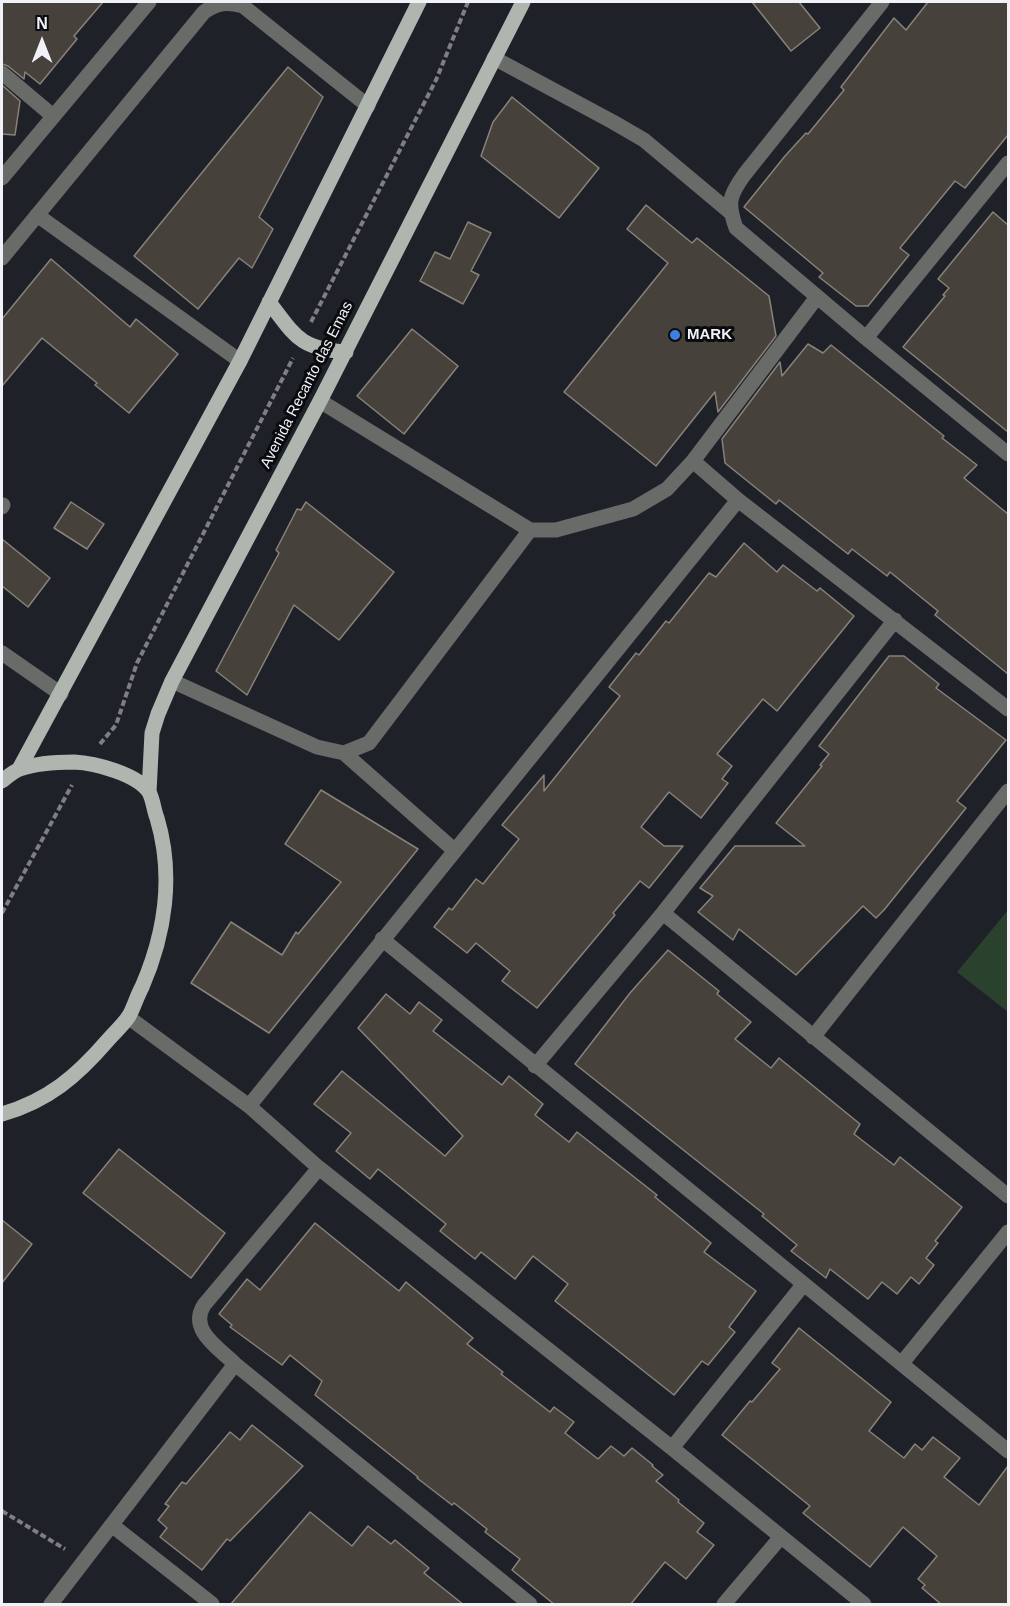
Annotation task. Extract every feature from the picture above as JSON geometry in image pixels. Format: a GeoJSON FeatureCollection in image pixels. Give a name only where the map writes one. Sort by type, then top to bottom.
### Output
{"type":"FeatureCollection","features":[{"type":"Feature","properties":{"kind":"main road"},"geometry":{"type":"LineString","coordinates":[[19,769],[240,361],[419,2]]}},
{"type":"Feature","properties":{"kind":"main road","name":"Avenida Recanto das Emas"},"geometry":{"type":"LineString","coordinates":[[148,792],[152,733],[172,681],[346,352],[523,2]]}},
{"type":"Feature","properties":{"kind":"main road"},"geometry":{"type":"LineString","coordinates":[[269,303],[288,329],[301,341],[327,350],[346,352]]}},
{"type":"Feature","properties":{"kind":"main road"},"geometry":{"type":"LineString","coordinates":[[2,781],[19,769],[58,762],[84,763],[118,771],[148,792],[161,832],[166,886],[162,927],[153,962],[128,1017],[89,1062],[63,1085],[21,1108],[2,1114]]}},
{"type":"Feature","properties":{"kind":"street"},"geometry":{"type":"LineString","coordinates":[[2,178],[148,2]]}},
{"type":"Feature","properties":{"kind":"street"},"geometry":{"type":"LineString","coordinates":[[882,2],[744,175],[730,200],[730,212],[736,228],[1008,454]]}},
{"type":"Feature","properties":{"kind":"street"},"geometry":{"type":"LineString","coordinates":[[2,258],[204,12],[221,3],[243,6],[368,106]]}},
{"type":"Feature","properties":{"kind":"street"},"geometry":{"type":"LineString","coordinates":[[494,58],[644,140],[730,212]]}},
{"type":"Feature","properties":{"kind":"street"},"geometry":{"type":"LineString","coordinates":[[2,73],[54,116]]}},
{"type":"Feature","properties":{"kind":"street"},"geometry":{"type":"LineString","coordinates":[[866,338],[1008,164]]}},
{"type":"Feature","properties":{"kind":"street"},"geometry":{"type":"LineString","coordinates":[[37,215],[240,361]]}},
{"type":"Feature","properties":{"kind":"street"},"geometry":{"type":"LineString","coordinates":[[320,401],[530,530],[556,530],[633,509],[667,489],[693,461],[818,297]]}},
{"type":"Feature","properties":{"kind":"street"},"geometry":{"type":"LineString","coordinates":[[693,461],[738,500],[1008,709]]}},
{"type":"Feature","properties":{"kind":"street"},"geometry":{"type":"LineString","coordinates":[[249,1106],[738,500]]}},
{"type":"Feature","properties":{"kind":"street"},"geometry":{"type":"LineString","coordinates":[[344,753],[369,743],[530,530]]}},
{"type":"Feature","properties":{"kind":"street"},"geometry":{"type":"LineString","coordinates":[[535,1066],[663,913],[895,620]]}},
{"type":"Feature","properties":{"kind":"street"},"geometry":{"type":"LineString","coordinates":[[2,653],[60,694]]}},
{"type":"Feature","properties":{"kind":"street"},"geometry":{"type":"LineString","coordinates":[[172,681],[317,747],[344,753],[454,850]]}},
{"type":"Feature","properties":{"kind":"street"},"geometry":{"type":"LineString","coordinates":[[813,1037],[1008,791]]}},
{"type":"Feature","properties":{"kind":"street"},"geometry":{"type":"LineString","coordinates":[[663,913],[1008,1196]]}},
{"type":"Feature","properties":{"kind":"street"},"geometry":{"type":"LineString","coordinates":[[382,939],[1008,1451]]}},
{"type":"Feature","properties":{"kind":"street"},"geometry":{"type":"LineString","coordinates":[[128,1017],[249,1106],[319,1167],[672,1448],[864,1605]]}},
{"type":"Feature","properties":{"kind":"street"},"geometry":{"type":"LineString","coordinates":[[319,1167],[199,1313],[199,1325],[202,1332],[235,1364],[530,1605]]}},
{"type":"Feature","properties":{"kind":"street"},"geometry":{"type":"LineString","coordinates":[[902,1363],[1008,1232]]}},
{"type":"Feature","properties":{"kind":"street"},"geometry":{"type":"LineString","coordinates":[[672,1448],[803,1285]]}},
{"type":"Feature","properties":{"kind":"street"},"geometry":{"type":"LineString","coordinates":[[51,1605],[235,1364]]}},
{"type":"Feature","properties":{"kind":"street"},"geometry":{"type":"LineString","coordinates":[[113,1526],[212,1605]]}},
{"type":"Feature","properties":{"kind":"street"},"geometry":{"type":"LineString","coordinates":[[724,1605],[780,1538]]}},
{"type":"Feature","properties":{"kind":"path"},"geometry":{"type":"LineString","coordinates":[[2,913],[84,763],[116,725],[137,663],[436,80],[468,2]]}},
{"type":"Feature","properties":{"kind":"path"},"geometry":{"type":"LineString","coordinates":[[2,1511],[85,1560]]}},
{"type":"Feature","properties":{"kind":"green space"},"geometry":{"type":"Polygon","coordinates":[[[1008,910],[1008,1012],[957,972],[1008,910]]]}},
{"type":"Feature","properties":{"kind":"building"},"geometry":{"type":"Polygon","coordinates":[[[2,2],[103,2],[74,36],[77,39],[40,84],[25,72],[24,79],[2,64],[2,2]]]}},
{"type":"Feature","properties":{"kind":"building"},"geometry":{"type":"Polygon","coordinates":[[[752,2],[799,2],[820,28],[791,51],[752,2]]]}},
{"type":"Feature","properties":{"kind":"building"},"geometry":{"type":"Polygon","coordinates":[[[928,2],[1008,2],[1008,135],[965,188],[955,181],[900,248],[909,255],[868,306],[856,306],[819,277],[823,273],[744,207],[785,156],[806,133],[808,134],[844,90],[841,87],[894,18],[906,30],[928,2]]]}},
{"type":"Feature","properties":{"kind":"building"},"geometry":{"type":"Polygon","coordinates":[[[288,67],[323,97],[259,217],[273,229],[252,268],[239,258],[198,309],[134,256],[288,67]]]}},
{"type":"Feature","properties":{"kind":"building"},"geometry":{"type":"Polygon","coordinates":[[[2,85],[20,101],[15,135],[2,134],[2,85]]]}},
{"type":"Feature","properties":{"kind":"building"},"geometry":{"type":"Polygon","coordinates":[[[512,97],[599,168],[559,218],[481,156],[493,122],[512,97]]]}},
{"type":"Feature","properties":{"kind":"building"},"geometry":{"type":"Polygon","coordinates":[[[646,205],[692,243],[697,238],[769,296],[776,336],[718,412],[715,392],[656,466],[564,392],[668,263],[627,229],[646,205]]]}},
{"type":"Feature","properties":{"kind":"building"},"geometry":{"type":"Polygon","coordinates":[[[993,212],[1008,225],[1008,432],[903,347],[945,296],[943,295],[949,288],[938,279],[993,212]]]}},
{"type":"Feature","properties":{"kind":"building"},"geometry":{"type":"Polygon","coordinates":[[[468,222],[491,233],[471,271],[479,275],[463,304],[420,281],[435,252],[450,259],[468,222]]]}},
{"type":"Feature","properties":{"kind":"building"},"geometry":{"type":"Polygon","coordinates":[[[51,259],[130,327],[136,319],[178,354],[129,413],[95,385],[97,383],[42,338],[2,386],[2,319],[51,259]]]}},
{"type":"Feature","properties":{"kind":"building"},"geometry":{"type":"Polygon","coordinates":[[[412,329],[458,366],[404,434],[357,396],[412,329]]]}},
{"type":"Feature","properties":{"kind":"building"},"geometry":{"type":"Polygon","coordinates":[[[808,344],[823,353],[831,345],[944,436],[942,438],[977,465],[964,478],[1008,514],[1008,674],[935,615],[938,611],[890,572],[887,576],[852,549],[848,554],[779,500],[776,504],[725,463],[722,439],[780,362],[782,376],[808,344]]]}},
{"type":"Feature","properties":{"kind":"building"},"geometry":{"type":"Polygon","coordinates":[[[71,502],[104,524],[87,549],[54,528],[71,502]]]}},
{"type":"Feature","properties":{"kind":"building"},"geometry":{"type":"Polygon","coordinates":[[[306,502],[394,572],[339,640],[294,605],[247,695],[216,671],[279,553],[276,550],[297,509],[301,510],[306,502]]]}},
{"type":"Feature","properties":{"kind":"building"},"geometry":{"type":"Polygon","coordinates":[[[2,539],[50,578],[28,607],[2,586],[2,539]]]}},
{"type":"Feature","properties":{"kind":"building"},"geometry":{"type":"Polygon","coordinates":[[[744,543],[777,572],[783,565],[817,591],[820,588],[854,616],[777,711],[763,699],[717,754],[732,766],[722,779],[728,783],[701,818],[669,792],[641,827],[664,846],[683,846],[649,888],[640,881],[613,913],[615,915],[537,1008],[502,981],[510,971],[476,943],[467,953],[434,927],[449,908],[452,910],[476,879],[483,884],[519,839],[502,825],[544,775],[544,791],[620,696],[609,687],[636,653],[639,655],[666,621],[669,623],[709,573],[716,577],[744,543]]]}},
{"type":"Feature","properties":{"kind":"building"},"geometry":{"type":"Polygon","coordinates":[[[889,656],[904,656],[939,684],[936,688],[1006,740],[957,801],[966,808],[884,910],[876,918],[863,906],[796,975],[739,929],[733,940],[698,912],[713,896],[700,888],[735,846],[805,846],[776,823],[829,754],[819,746],[889,656]]]}},
{"type":"Feature","properties":{"kind":"building"},"geometry":{"type":"Polygon","coordinates":[[[321,790],[418,849],[269,1033],[191,983],[231,922],[282,955],[296,932],[298,934],[341,882],[285,844],[321,790]]]}},
{"type":"Feature","properties":{"kind":"building"},"geometry":{"type":"Polygon","coordinates":[[[668,950],[719,991],[717,994],[751,1022],[735,1039],[771,1068],[779,1058],[860,1124],[854,1134],[894,1165],[900,1157],[962,1207],[935,1241],[938,1243],[926,1258],[934,1265],[919,1284],[911,1277],[897,1294],[882,1282],[868,1299],[830,1269],[826,1278],[791,1251],[797,1245],[762,1216],[764,1214],[575,1064],[630,993],[668,950]]]}},
{"type":"Feature","properties":{"kind":"building"},"geometry":{"type":"Polygon","coordinates":[[[386,994],[410,1014],[419,1002],[442,1020],[433,1031],[502,1085],[509,1076],[543,1104],[535,1115],[569,1142],[577,1132],[657,1195],[655,1197],[711,1243],[704,1252],[756,1291],[729,1327],[735,1332],[708,1365],[702,1361],[674,1395],[555,1301],[568,1284],[533,1256],[515,1279],[481,1252],[475,1259],[440,1231],[446,1224],[378,1169],[370,1179],[336,1151],[351,1133],[314,1104],[342,1071],[445,1156],[463,1136],[358,1028],[386,994]]]}},
{"type":"Feature","properties":{"kind":"building"},"geometry":{"type":"Polygon","coordinates":[[[119,1149],[225,1233],[191,1278],[83,1193],[119,1149]]]}},
{"type":"Feature","properties":{"kind":"building"},"geometry":{"type":"Polygon","coordinates":[[[2,1220],[32,1244],[2,1283],[2,1220]]]}},
{"type":"Feature","properties":{"kind":"building"},"geometry":{"type":"Polygon","coordinates":[[[315,1223],[399,1291],[406,1282],[473,1338],[467,1344],[503,1372],[501,1374],[550,1412],[554,1407],[574,1422],[565,1433],[598,1459],[611,1446],[624,1456],[632,1448],[653,1465],[663,1475],[656,1481],[704,1523],[697,1532],[714,1545],[686,1579],[665,1562],[630,1605],[555,1605],[512,1570],[520,1559],[485,1532],[487,1529],[417,1478],[315,1395],[322,1381],[290,1355],[282,1365],[230,1327],[232,1325],[219,1314],[247,1279],[260,1290],[315,1223]]]}},
{"type":"Feature","properties":{"kind":"building"},"geometry":{"type":"Polygon","coordinates":[[[799,1328],[891,1402],[869,1431],[904,1458],[915,1444],[922,1450],[933,1437],[960,1458],[944,1477],[979,1505],[1008,1466],[1008,1605],[942,1605],[922,1588],[925,1585],[918,1579],[937,1556],[903,1527],[870,1567],[803,1513],[810,1506],[722,1435],[780,1369],[772,1363],[799,1328]]]}},
{"type":"Feature","properties":{"kind":"building"},"geometry":{"type":"Polygon","coordinates":[[[252,1425],[303,1466],[230,1541],[227,1539],[202,1570],[160,1537],[167,1528],[158,1520],[169,1506],[165,1504],[182,1482],[186,1484],[230,1432],[240,1440],[252,1425]]]}},
{"type":"Feature","properties":{"kind":"building"},"geometry":{"type":"Polygon","coordinates":[[[310,1512],[352,1546],[368,1526],[391,1544],[395,1540],[429,1568],[424,1573],[464,1605],[230,1605],[310,1512]]]}},
{"type":"Feature","properties":{"kind":"place","name":"MARK"},"geometry":{"type":"Point","coordinates":[675,335]}}]}
